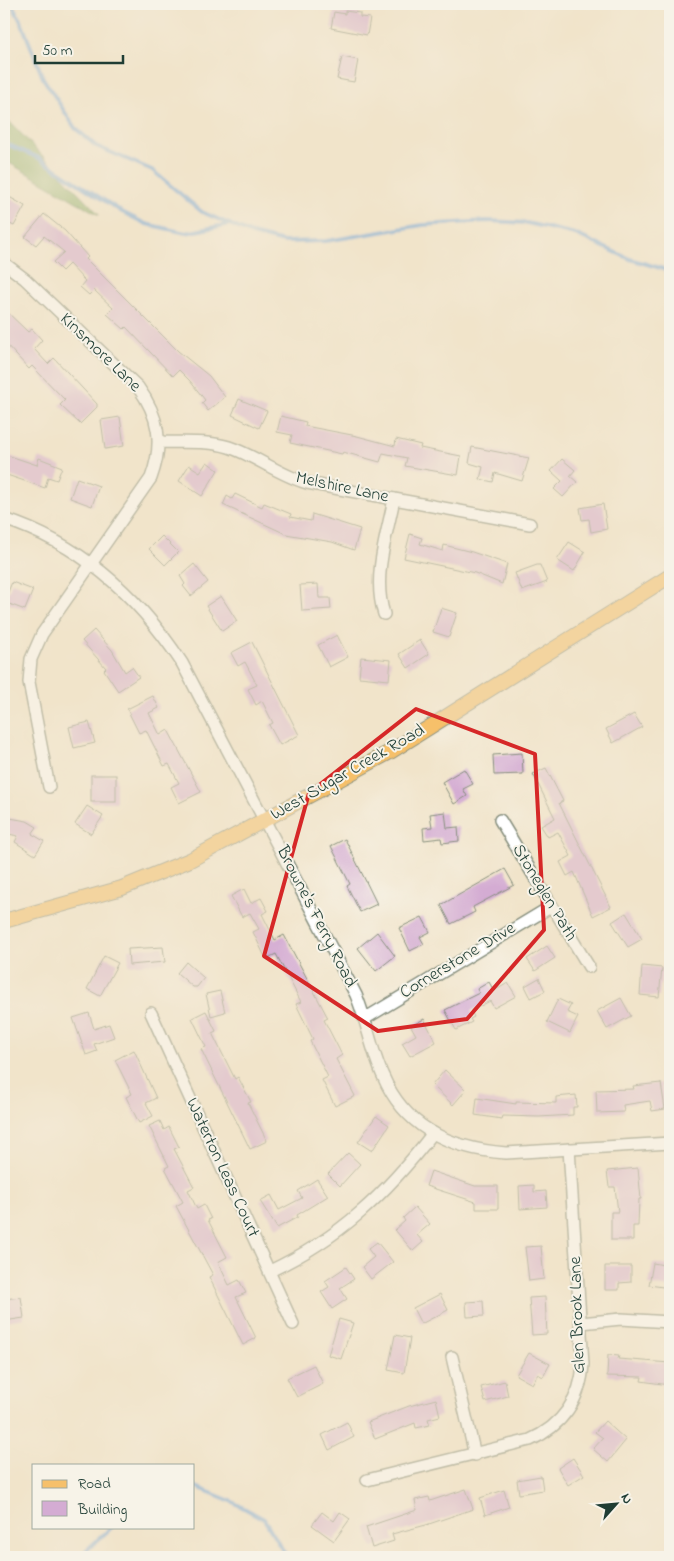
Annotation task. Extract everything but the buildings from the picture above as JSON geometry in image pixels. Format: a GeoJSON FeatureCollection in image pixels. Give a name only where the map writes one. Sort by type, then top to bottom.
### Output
{"type":"FeatureCollection","features":[{"type":"Feature","properties":{"kind":"main road","name":"West Sugar Creek Road"},"geometry":{"type":"LineString","coordinates":[[4,921],[140,882],[190,860],[390,752],[670,576]]}},
{"type":"Feature","properties":{"kind":"street","name":"Kinsmore Lane"},"geometry":{"type":"LineString","coordinates":[[4,263],[25,279],[138,387],[155,417],[159,442],[158,456],[151,478],[42,634],[31,659],[30,682],[49,787]]}},
{"type":"Feature","properties":{"kind":"street","name":"Melshire Lane"},"geometry":{"type":"LineString","coordinates":[[159,442],[213,443],[230,448],[292,479],[530,524]]}},
{"type":"Feature","properties":{"kind":"street"},"geometry":{"type":"LineString","coordinates":[[384,614],[379,590],[379,574],[394,499]]}},
{"type":"Feature","properties":{"kind":"street","name":"Browne's Ferry Road"},"geometry":{"type":"LineString","coordinates":[[4,519],[43,534],[92,564],[130,596],[167,640],[182,663],[266,820],[356,995],[366,1018],[375,1056],[388,1086],[412,1118],[433,1133],[460,1146],[483,1152],[506,1153],[670,1143]]}},
{"type":"Feature","properties":{"kind":"street","name":"Stoneglen Path"},"geometry":{"type":"LineString","coordinates":[[500,820],[589,967]]}},
{"type":"Feature","properties":{"kind":"street","name":"Cornerstone Drive"},"geometry":{"type":"LineString","coordinates":[[366,1018],[552,906]]}},
{"type":"Feature","properties":{"kind":"street","name":"Waterton Leas Court"},"geometry":{"type":"LineString","coordinates":[[151,1013],[293,1324]]}},
{"type":"Feature","properties":{"kind":"street"},"geometry":{"type":"LineString","coordinates":[[270,1271],[320,1245],[357,1217],[397,1178],[433,1133]]}},
{"type":"Feature","properties":{"kind":"street","name":"Glen Brook Lane"},"geometry":{"type":"LineString","coordinates":[[367,1480],[530,1440],[552,1429],[564,1417],[579,1389],[583,1372],[569,1149]]}},
{"type":"Feature","properties":{"kind":"street"},"geometry":{"type":"LineString","coordinates":[[581,1323],[621,1319],[670,1322]]}},
{"type":"Feature","properties":{"kind":"street"},"geometry":{"type":"LineString","coordinates":[[452,1357],[475,1455]]}},
{"type":"Feature","properties":{"kind":"highlighted area"},"geometry":{"type":"Polygon","coordinates":[[[416,709],[535,754],[544,930],[467,1019],[378,1031],[264,956],[309,793],[416,709]]]}},
{"type":"Feature","properties":{"kind":"green space"},"geometry":{"type":"Polygon","coordinates":[[[4,116],[99,215],[11,164],[4,162],[4,116]]]}},
{"type":"Feature","properties":{"kind":"waterway"},"geometry":{"type":"LineString","coordinates":[[12,4],[43,78],[75,128],[96,146],[152,170],[202,212],[252,234],[284,242],[326,241],[423,225],[487,221],[527,223],[575,234],[630,259],[670,271]]}},
{"type":"Feature","properties":{"kind":"waterway"},"geometry":{"type":"LineString","coordinates":[[4,143],[39,158],[122,212],[146,224],[186,233],[230,224]]}},
{"type":"Feature","properties":{"kind":"waterway"},"geometry":{"type":"LineString","coordinates":[[195,1486],[231,1501],[264,1519],[287,1557]]}},
{"type":"Feature","properties":{"kind":"waterway"},"geometry":{"type":"LineString","coordinates":[[79,1557],[111,1528]]}}]}
